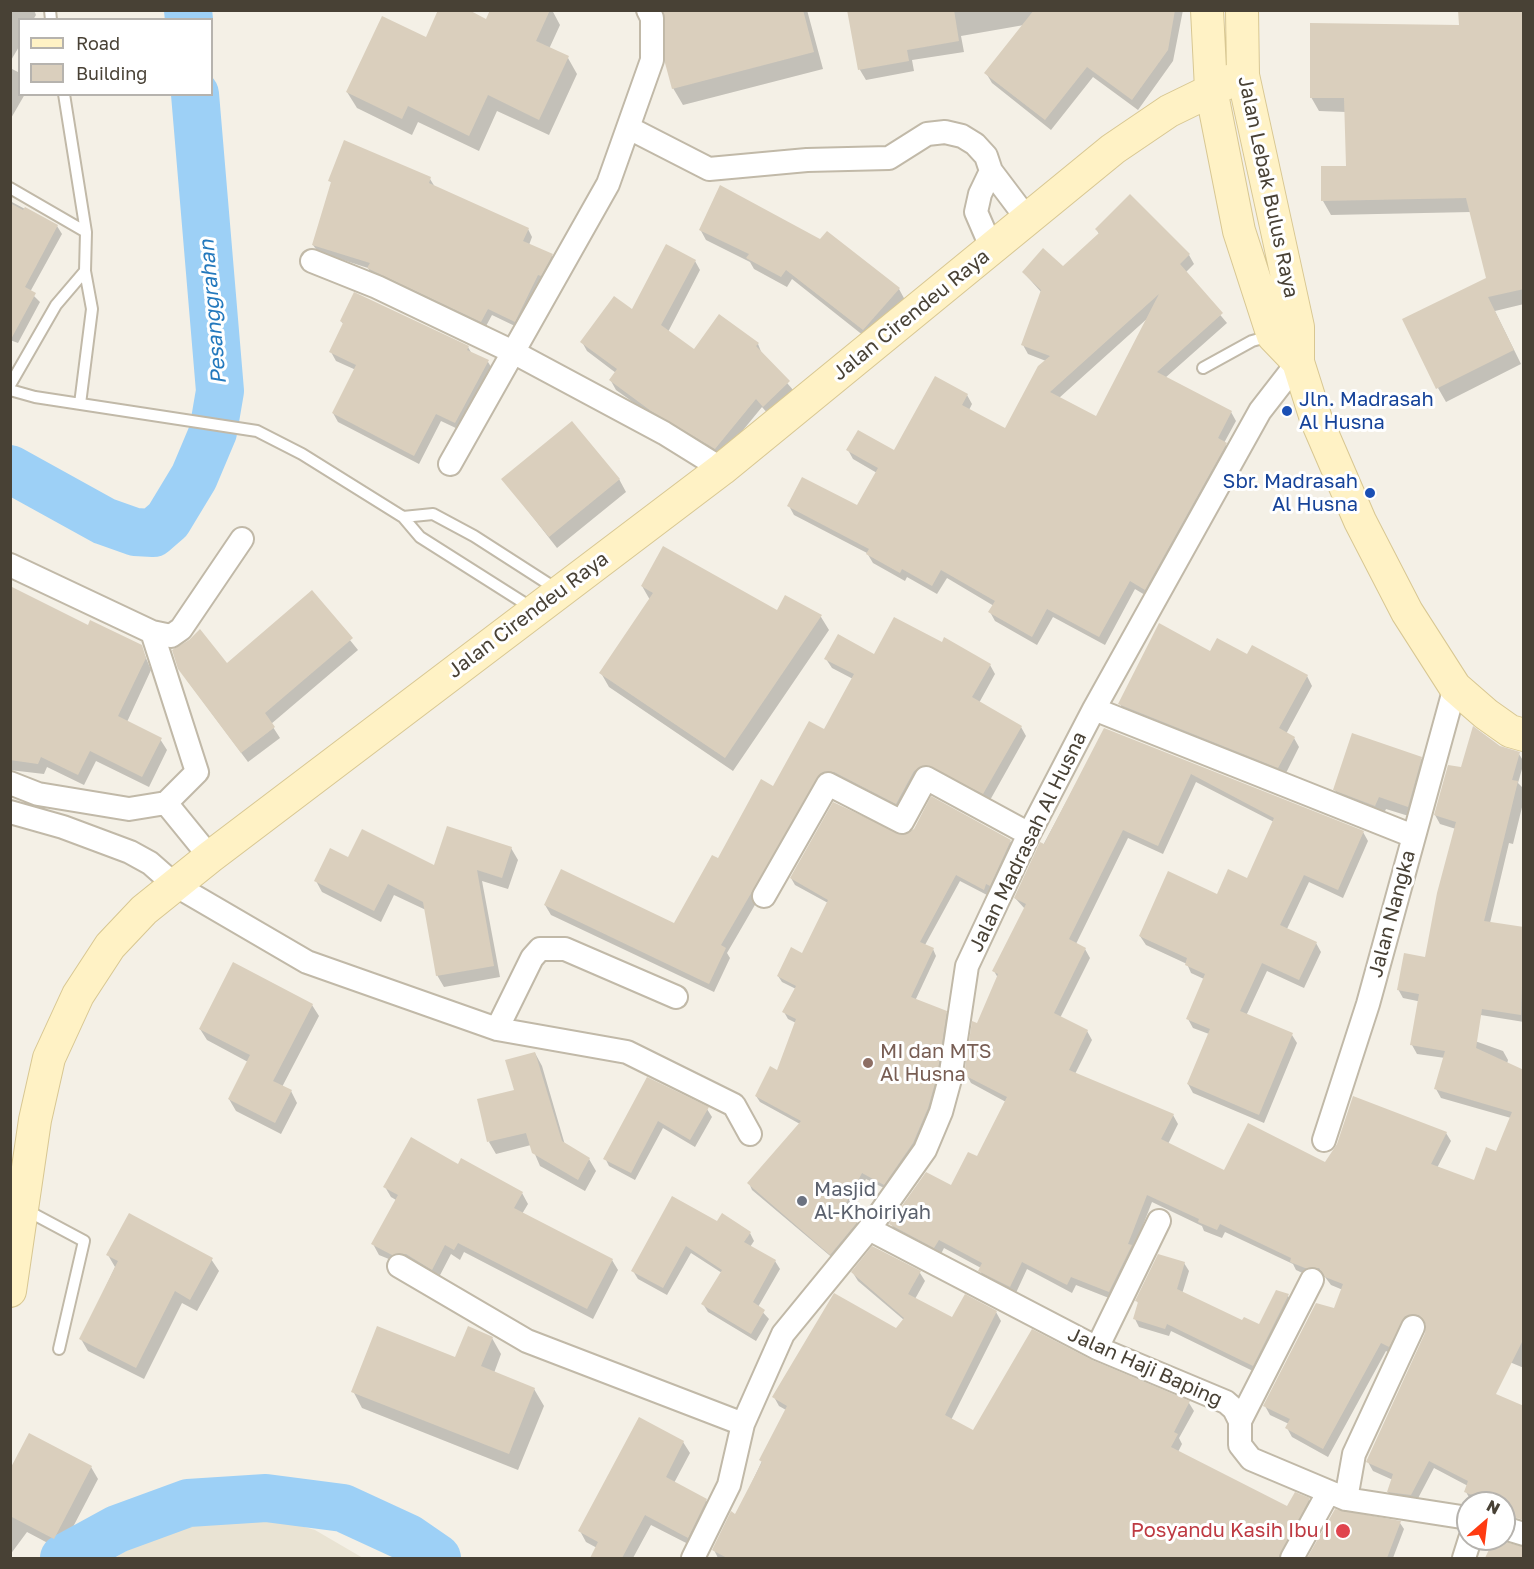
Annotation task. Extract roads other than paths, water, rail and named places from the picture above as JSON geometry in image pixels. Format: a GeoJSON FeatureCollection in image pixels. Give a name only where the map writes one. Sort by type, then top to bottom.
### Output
{"type":"FeatureCollection","features":[{"type":"Feature","properties":{"kind":"main road","name":"Jalan Lebak Bulus Raya"},"geometry":{"type":"LineString","coordinates":[[1207,10],[1211,89],[1239,231],[1298,362],[1316,419],[1359,521],[1407,612],[1455,687],[1510,731],[1524,735]]}},
{"type":"Feature","properties":{"kind":"main road","name":"Jalan Lebak Bulus Raya"},"geometry":{"type":"LineString","coordinates":[[1242,10],[1243,75],[1285,331]]}},
{"type":"Feature","properties":{"kind":"main road","name":"Jalan Cirendeu Raya"},"geometry":{"type":"LineString","coordinates":[[10,1291],[35,1120],[49,1058],[78,995],[110,946],[144,910],[210,857],[722,469],[1113,149],[1169,111],[1243,75]]}},
{"type":"Feature","properties":{"kind":"street"},"geometry":{"type":"LineString","coordinates":[[450,464],[608,184],[652,60],[652,18],[648,10]]}},
{"type":"Feature","properties":{"kind":"street"},"geometry":{"type":"LineString","coordinates":[[629,128],[710,169],[807,160],[889,158],[927,134],[945,132],[962,136],[975,144],[986,156],[991,171],[1028,220]]}},
{"type":"Feature","properties":{"kind":"street"},"geometry":{"type":"LineString","coordinates":[[991,171],[980,194],[976,212],[992,249]]}},
{"type":"Feature","properties":{"kind":"street"},"geometry":{"type":"LineString","coordinates":[[312,261],[377,287],[513,352],[664,433],[722,469]]}},
{"type":"Feature","properties":{"kind":"street","name":"Jalan Madrasah Al Husna"},"geometry":{"type":"LineString","coordinates":[[693,1558],[729,1485],[743,1424],[783,1335],[869,1228],[925,1150],[941,1112],[950,1079],[967,966],[1029,834],[1094,709],[1260,411],[1298,362]]}},
{"type":"Feature","properties":{"kind":"street"},"geometry":{"type":"LineString","coordinates":[[10,565],[152,632],[171,636],[181,629],[242,539]]}},
{"type":"Feature","properties":{"kind":"street"},"geometry":{"type":"LineString","coordinates":[[10,783],[38,794],[129,809],[166,803],[197,772],[152,632]]}},
{"type":"Feature","properties":{"kind":"street","name":"Jalan Nangka"},"geometry":{"type":"LineString","coordinates":[[1324,1140],[1368,1004],[1455,687]]}},
{"type":"Feature","properties":{"kind":"street"},"geometry":{"type":"LineString","coordinates":[[1094,709],[1413,836]]}},
{"type":"Feature","properties":{"kind":"street"},"geometry":{"type":"LineString","coordinates":[[764,896],[828,784],[902,822],[926,778],[1029,834]]}},
{"type":"Feature","properties":{"kind":"street"},"geometry":{"type":"LineString","coordinates":[[166,803],[210,857]]}},
{"type":"Feature","properties":{"kind":"street"},"geometry":{"type":"LineString","coordinates":[[10,812],[63,827],[130,852],[150,863],[175,885],[307,962],[497,1029],[627,1052],[734,1105],[750,1134]]}},
{"type":"Feature","properties":{"kind":"street"},"geometry":{"type":"LineString","coordinates":[[497,1029],[532,958],[540,949],[565,949],[676,998]]}},
{"type":"Feature","properties":{"kind":"street"},"geometry":{"type":"LineString","coordinates":[[1097,1348],[1159,1221]]}},
{"type":"Feature","properties":{"kind":"street","name":"Jalan Haji Baping"},"geometry":{"type":"LineString","coordinates":[[869,1228],[1097,1348],[1226,1402],[1234,1409],[1240,1421],[1240,1445],[1251,1459],[1337,1496],[1456,1516]]}},
{"type":"Feature","properties":{"kind":"street"},"geometry":{"type":"LineString","coordinates":[[399,1266],[527,1341],[743,1424]]}},
{"type":"Feature","properties":{"kind":"street"},"geometry":{"type":"LineString","coordinates":[[1240,1421],[1312,1280]]}},
{"type":"Feature","properties":{"kind":"street"},"geometry":{"type":"LineString","coordinates":[[1292,1558],[1337,1496],[1413,1327]]}},
{"type":"Feature","properties":{"kind":"lane"},"geometry":{"type":"LineString","coordinates":[[64,96],[87,232],[85,271],[92,309],[80,404]]}},
{"type":"Feature","properties":{"kind":"lane"},"geometry":{"type":"LineString","coordinates":[[10,188],[87,232]]}},
{"type":"Feature","properties":{"kind":"lane"},"geometry":{"type":"LineString","coordinates":[[10,385],[56,305],[85,271]]}},
{"type":"Feature","properties":{"kind":"lane"},"geometry":{"type":"LineString","coordinates":[[1203,368],[1252,341],[1285,331]]}},
{"type":"Feature","properties":{"kind":"lane"},"geometry":{"type":"LineString","coordinates":[[10,390],[35,397],[257,432],[302,454],[403,517],[420,537],[535,610]]}},
{"type":"Feature","properties":{"kind":"lane"},"geometry":{"type":"LineString","coordinates":[[403,517],[433,514],[474,536],[559,591]]}},
{"type":"Feature","properties":{"kind":"lane"},"geometry":{"type":"LineString","coordinates":[[21,1207],[84,1241],[59,1349]]}},
{"type":"Feature","properties":{"kind":"waterway","name":"Pesanggrahan"},"geometry":{"type":"LineString","coordinates":[[188,10],[189,18]]}},
{"type":"Feature","properties":{"kind":"waterway","name":"Pesanggrahan"},"geometry":{"type":"LineString","coordinates":[[10,469],[104,521],[135,532],[153,533],[168,520],[194,477],[213,432],[220,391],[195,96]]}},
{"type":"Feature","properties":{"kind":"waterway","name":"Pesanggrahan"},"geometry":{"type":"LineString","coordinates":[[64,1558],[117,1529],[188,1503],[266,1498],[343,1508],[408,1538],[437,1558]]}},
{"type":"Feature","properties":{"kind":"place","name":"Jln. Madrasah Al Husna"},"geometry":{"type":"Point","coordinates":[1287,411]}},
{"type":"Feature","properties":{"kind":"place","name":"Sbr. Madrasah Al Husna"},"geometry":{"type":"Point","coordinates":[1370,493]}},
{"type":"Feature","properties":{"kind":"place","name":"MI dan MTS Al Husna"},"geometry":{"type":"Point","coordinates":[868,1063]}},
{"type":"Feature","properties":{"kind":"place","name":"Masjid Al-Khoiriyah"},"geometry":{"type":"Point","coordinates":[802,1201]}},
{"type":"Feature","properties":{"kind":"place","name":"Posyandu Kasih Ibu I"},"geometry":{"type":"Point","coordinates":[1343,1531]}}]}
